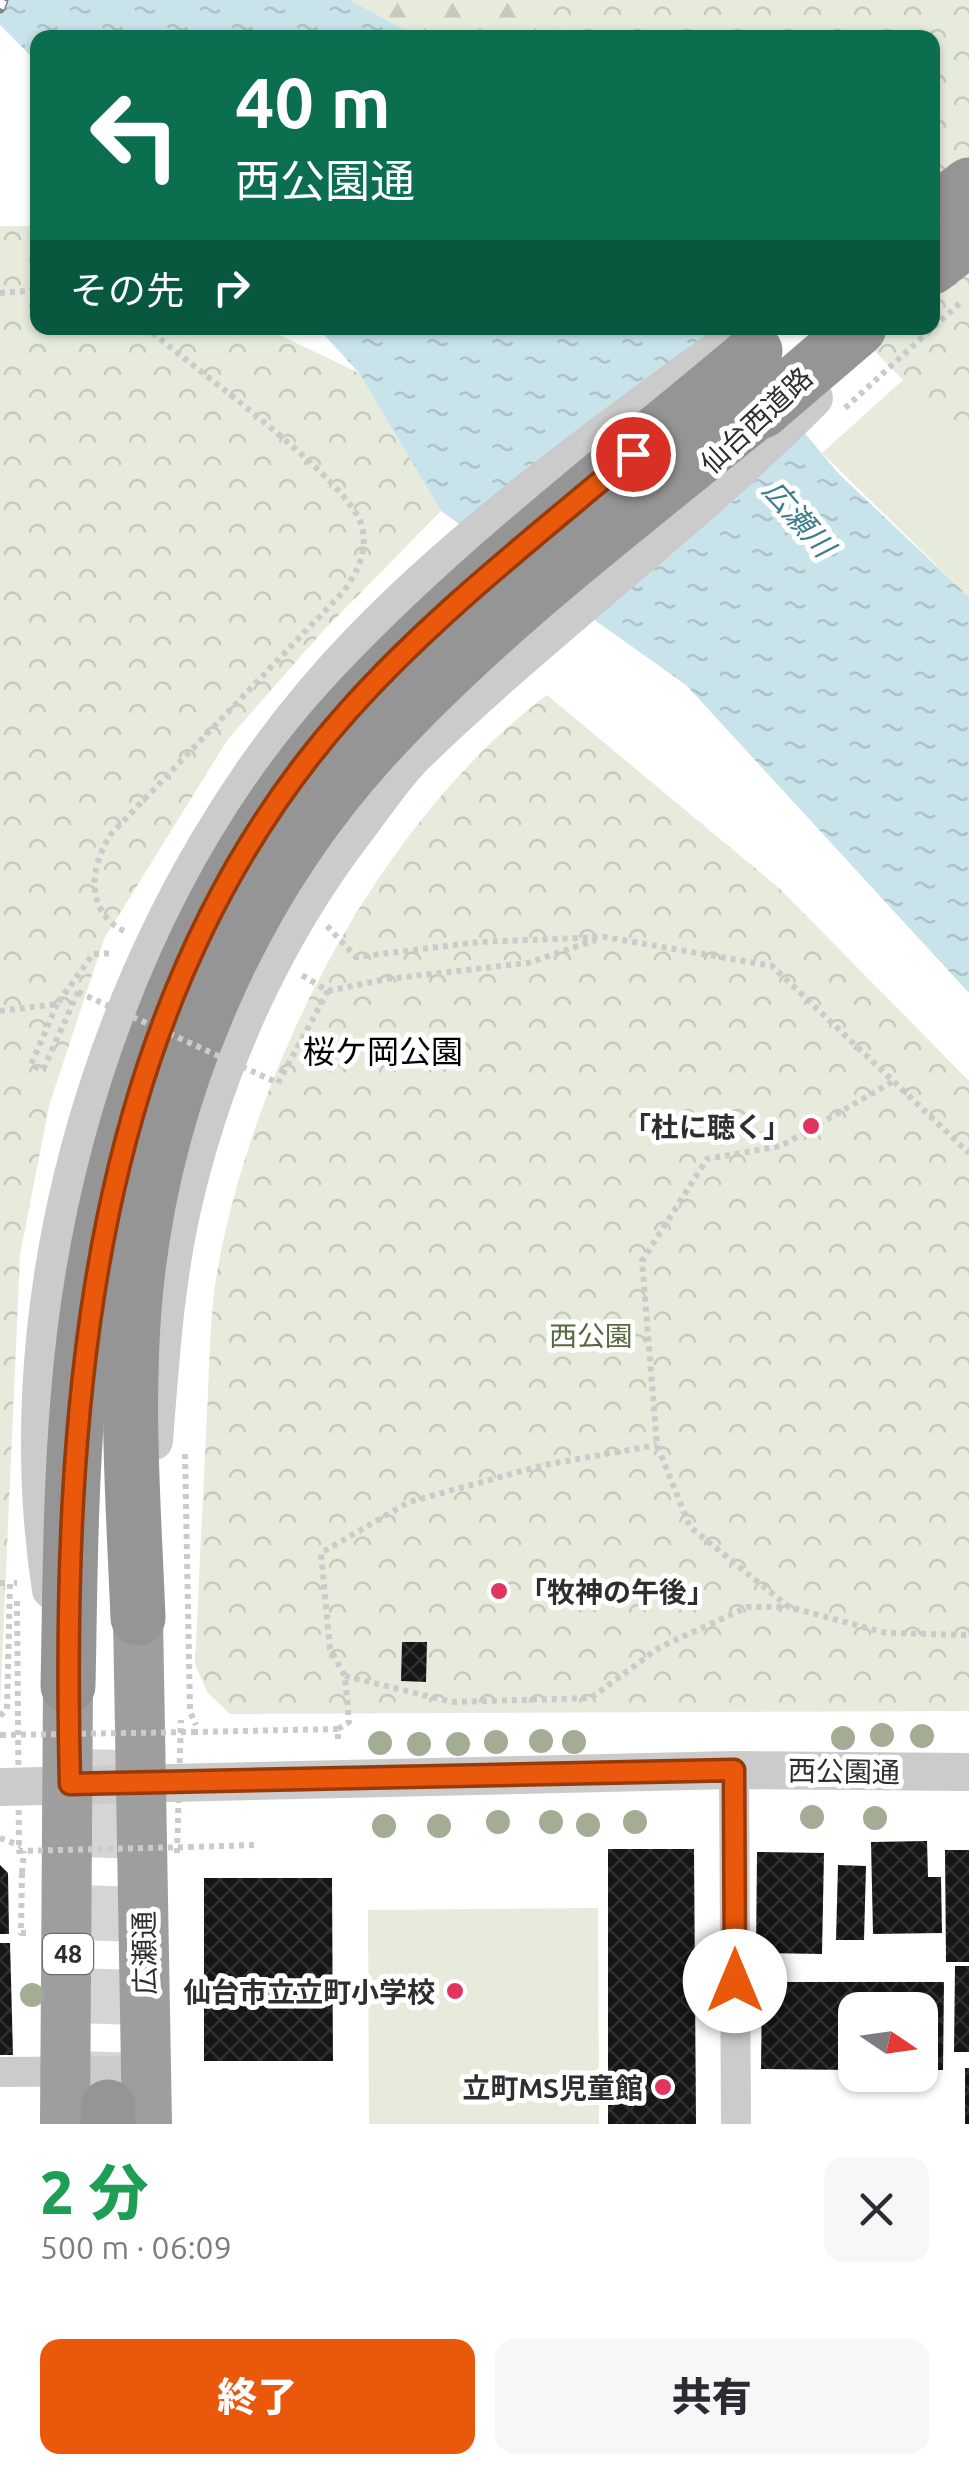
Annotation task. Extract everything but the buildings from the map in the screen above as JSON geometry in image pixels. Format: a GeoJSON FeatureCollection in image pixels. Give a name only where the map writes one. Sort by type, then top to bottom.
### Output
{"type":"FeatureCollection","features":[{"type":"Feature","properties":{"kind":"highway"},"geometry":{"type":"LineString","coordinates":[[940,208],[969,184]]}},
{"type":"Feature","properties":{"kind":"highway"},"geometry":{"type":"LineString","coordinates":[[940,262],[969,238]]}},
{"type":"Feature","properties":{"kind":"highway","name":"仙台西道路"},"geometry":{"type":"LineString","coordinates":[[495,601],[769,348],[828,335]]}},
{"type":"Feature","properties":{"kind":"highway","name":"仙台西道路"},"geometry":{"type":"LineString","coordinates":[[495,601],[769,348]]}},
{"type":"Feature","properties":{"kind":"highway","name":"48"},"geometry":{"type":"LineString","coordinates":[[141,1782],[130,1400],[134,1307],[148,1206],[181,1078],[214,995],[284,863],[370,750],[436,683],[495,601]]}},
{"type":"Feature","properties":{"kind":"highway","name":"48"},"geometry":{"type":"LineString","coordinates":[[100,2106],[70,1784],[68,1686],[81,1377],[106,1213],[171,994],[252,838],[347,712],[418,638],[495,601]]}},
{"type":"Feature","properties":{"kind":"highway","name":"広瀬通"},"geometry":{"type":"LineString","coordinates":[[100,2106],[141,1782]]}},
{"type":"Feature","properties":{"kind":"street"},"geometry":{"type":"LineString","coordinates":[[940,192],[969,172]]}},
{"type":"Feature","properties":{"kind":"street"},"geometry":{"type":"LineString","coordinates":[[940,281],[969,257]]}},
{"type":"Feature","properties":{"kind":"street"},"geometry":{"type":"LineString","coordinates":[[68,1686],[44,1543],[38,1456],[42,1359],[54,1258],[102,1076],[152,945],[208,836],[290,722],[363,639],[495,601],[740,470],[876,335]]}},
{"type":"Feature","properties":{"kind":"street"},"geometry":{"type":"LineString","coordinates":[[734,1770],[736,2124]]}},
{"type":"Feature","properties":{"kind":"street","name":"西公園通"},"geometry":{"type":"LineString","coordinates":[[0,1786],[734,1770],[969,1772]]}},
{"type":"Feature","properties":{"kind":"street"},"geometry":{"type":"LineString","coordinates":[[0,2072],[100,2106]]}},
{"type":"Feature","properties":{"kind":"path"},"geometry":{"type":"LineString","coordinates":[[0,292],[30,290]]}},
{"type":"Feature","properties":{"kind":"path"},"geometry":{"type":"LineString","coordinates":[[152,945],[102,916],[94,898],[100,851],[110,834],[344,592],[358,572],[362,538],[354,509],[337,489],[154,335]]}},
{"type":"Feature","properties":{"kind":"path"},"geometry":{"type":"LineString","coordinates":[[318,941],[337,908]]}},
{"type":"Feature","properties":{"kind":"path"},"geometry":{"type":"LineString","coordinates":[[326,925],[356,957],[478,942],[605,937],[772,966],[969,1153]]}},
{"type":"Feature","properties":{"kind":"path"},"geometry":{"type":"LineString","coordinates":[[308,978],[328,991],[387,979],[528,963],[605,937]]}},
{"type":"Feature","properties":{"kind":"path"},"geometry":{"type":"LineString","coordinates":[[112,952],[93,954],[57,1004],[31,1065],[42,1070],[78,992],[278,1083],[328,991]]}},
{"type":"Feature","properties":{"kind":"path"},"geometry":{"type":"LineString","coordinates":[[292,990],[309,958]]}},
{"type":"Feature","properties":{"kind":"path"},"geometry":{"type":"LineString","coordinates":[[0,1011],[57,1004]]}},
{"type":"Feature","properties":{"kind":"path"},"geometry":{"type":"LineString","coordinates":[[248,1085],[255,1069]]}},
{"type":"Feature","properties":{"kind":"path"},"geometry":{"type":"LineString","coordinates":[[789,1607],[690,1527],[658,1445],[642,1261],[707,1159],[780,1146],[892,1082]]}},
{"type":"Feature","properties":{"kind":"path"},"geometry":{"type":"LineString","coordinates":[[185,1439],[190,1712],[194,1728]]}},
{"type":"Feature","properties":{"kind":"path"},"geometry":{"type":"LineString","coordinates":[[0,1735],[182,1732],[194,1728],[338,1729],[349,1722],[344,1676],[330,1649],[321,1553],[408,1502],[544,1465],[658,1445]]}},
{"type":"Feature","properties":{"kind":"path"},"geometry":{"type":"LineString","coordinates":[[0,1583],[10,1583]]}},
{"type":"Feature","properties":{"kind":"path"},"geometry":{"type":"LineString","coordinates":[[17,1594],[19,1851],[178,1850],[256,1844]]}},
{"type":"Feature","properties":{"kind":"path"},"geometry":{"type":"LineString","coordinates":[[344,1676],[452,1702],[591,1698],[660,1647],[748,1607],[789,1607],[886,1633],[969,1635]]}},
{"type":"Feature","properties":{"kind":"path"},"geometry":{"type":"LineString","coordinates":[[0,1617],[10,1617]]}},
{"type":"Feature","properties":{"kind":"path"},"geometry":{"type":"LineString","coordinates":[[178,1850],[181,1720]]}},
{"type":"Feature","properties":{"kind":"path"},"geometry":{"type":"LineString","coordinates":[[338,1729],[338,1738]]}},
{"type":"Feature","properties":{"kind":"path"},"geometry":{"type":"LineString","coordinates":[[0,1838],[22,1848]]}},
{"type":"Feature","properties":{"kind":"path"},"geometry":{"type":"LineString","coordinates":[[22,1848],[22,1873]]}},
{"type":"Feature","properties":{"kind":"green space"},"geometry":{"type":"Polygon","coordinates":[[[350,0],[534,0],[565,30],[405,30],[350,0]]]}},
{"type":"Feature","properties":{"kind":"green space"},"geometry":{"type":"Polygon","coordinates":[[[534,0],[969,0],[969,447],[859,335],[940,335],[940,30],[565,30],[534,0]]]}},
{"type":"Feature","properties":{"kind":"green space"},"geometry":{"type":"Polygon","coordinates":[[[0,226],[30,226],[30,335],[280,335],[359,373],[441,511],[323,631],[228,739],[104,939],[49,1106],[20,1255],[0,1707],[0,226]]]}},
{"type":"Feature","properties":{"kind":"green space"},"geometry":{"type":"Polygon","coordinates":[[[903,380],[969,447],[969,597],[822,453],[903,380]]]}},
{"type":"Feature","properties":{"kind":"green space","name":"西公園"},"geometry":{"type":"Polygon","coordinates":[[[547,695],[779,888],[969,1081],[969,1711],[230,1714],[207,1692],[195,1664],[213,1299],[237,1185],[263,1105],[335,950],[380,876],[431,808],[487,747],[547,695]]]}},
{"type":"Feature","properties":{"kind":"green space"},"geometry":{"type":"Polygon","coordinates":[[[598,1908],[599,2124],[369,2124],[368,1910],[598,1908]]]}},
{"type":"Feature","properties":{"kind":"water"},"geometry":{"type":"Polygon","coordinates":[[[0,0],[350,0],[405,30],[30,30],[30,55],[0,25],[0,0]]]}},
{"type":"Feature","properties":{"kind":"water","name":"広瀬川"},"geometry":{"type":"Polygon","coordinates":[[[324,335],[723,335],[839,474],[969,597],[969,993],[686,685],[441,511],[359,373],[324,335]]]}},
{"type":"Feature","properties":{"kind":"tunnel"},"geometry":{"type":"LineString","coordinates":[[108,2107],[119,1750]]}},
{"type":"Feature","properties":{"kind":"railway"},"geometry":{"type":"LineString","coordinates":[[0,8],[3,0]]}},
{"type":"Feature","properties":{"kind":"place","name":"「杜に聴く」"},"geometry":{"type":"Point","coordinates":[811,1126]}},
{"type":"Feature","properties":{"kind":"place","name":"「牧神の午後」"},"geometry":{"type":"Point","coordinates":[499,1591]}},
{"type":"Feature","properties":{"kind":"place","name":"仙台市立立町小学校"},"geometry":{"type":"Point","coordinates":[455,1991]}},
{"type":"Feature","properties":{"kind":"place","name":"立町MS児童館"},"geometry":{"type":"Point","coordinates":[663,2087]}},
{"type":"Feature","properties":{"kind":"district","name":"桜ケ岡公園"},"geometry":{"type":"Point","coordinates":[383,1051]}},
{"type":"Feature","properties":{"kind":"route"},"geometry":{"type":"LineString","coordinates":[[633,454],[418,638],[347,712],[252,838],[171,994],[106,1213],[78,1396],[68,1686],[70,1784],[734,1770],[735,1981]]}}]}
